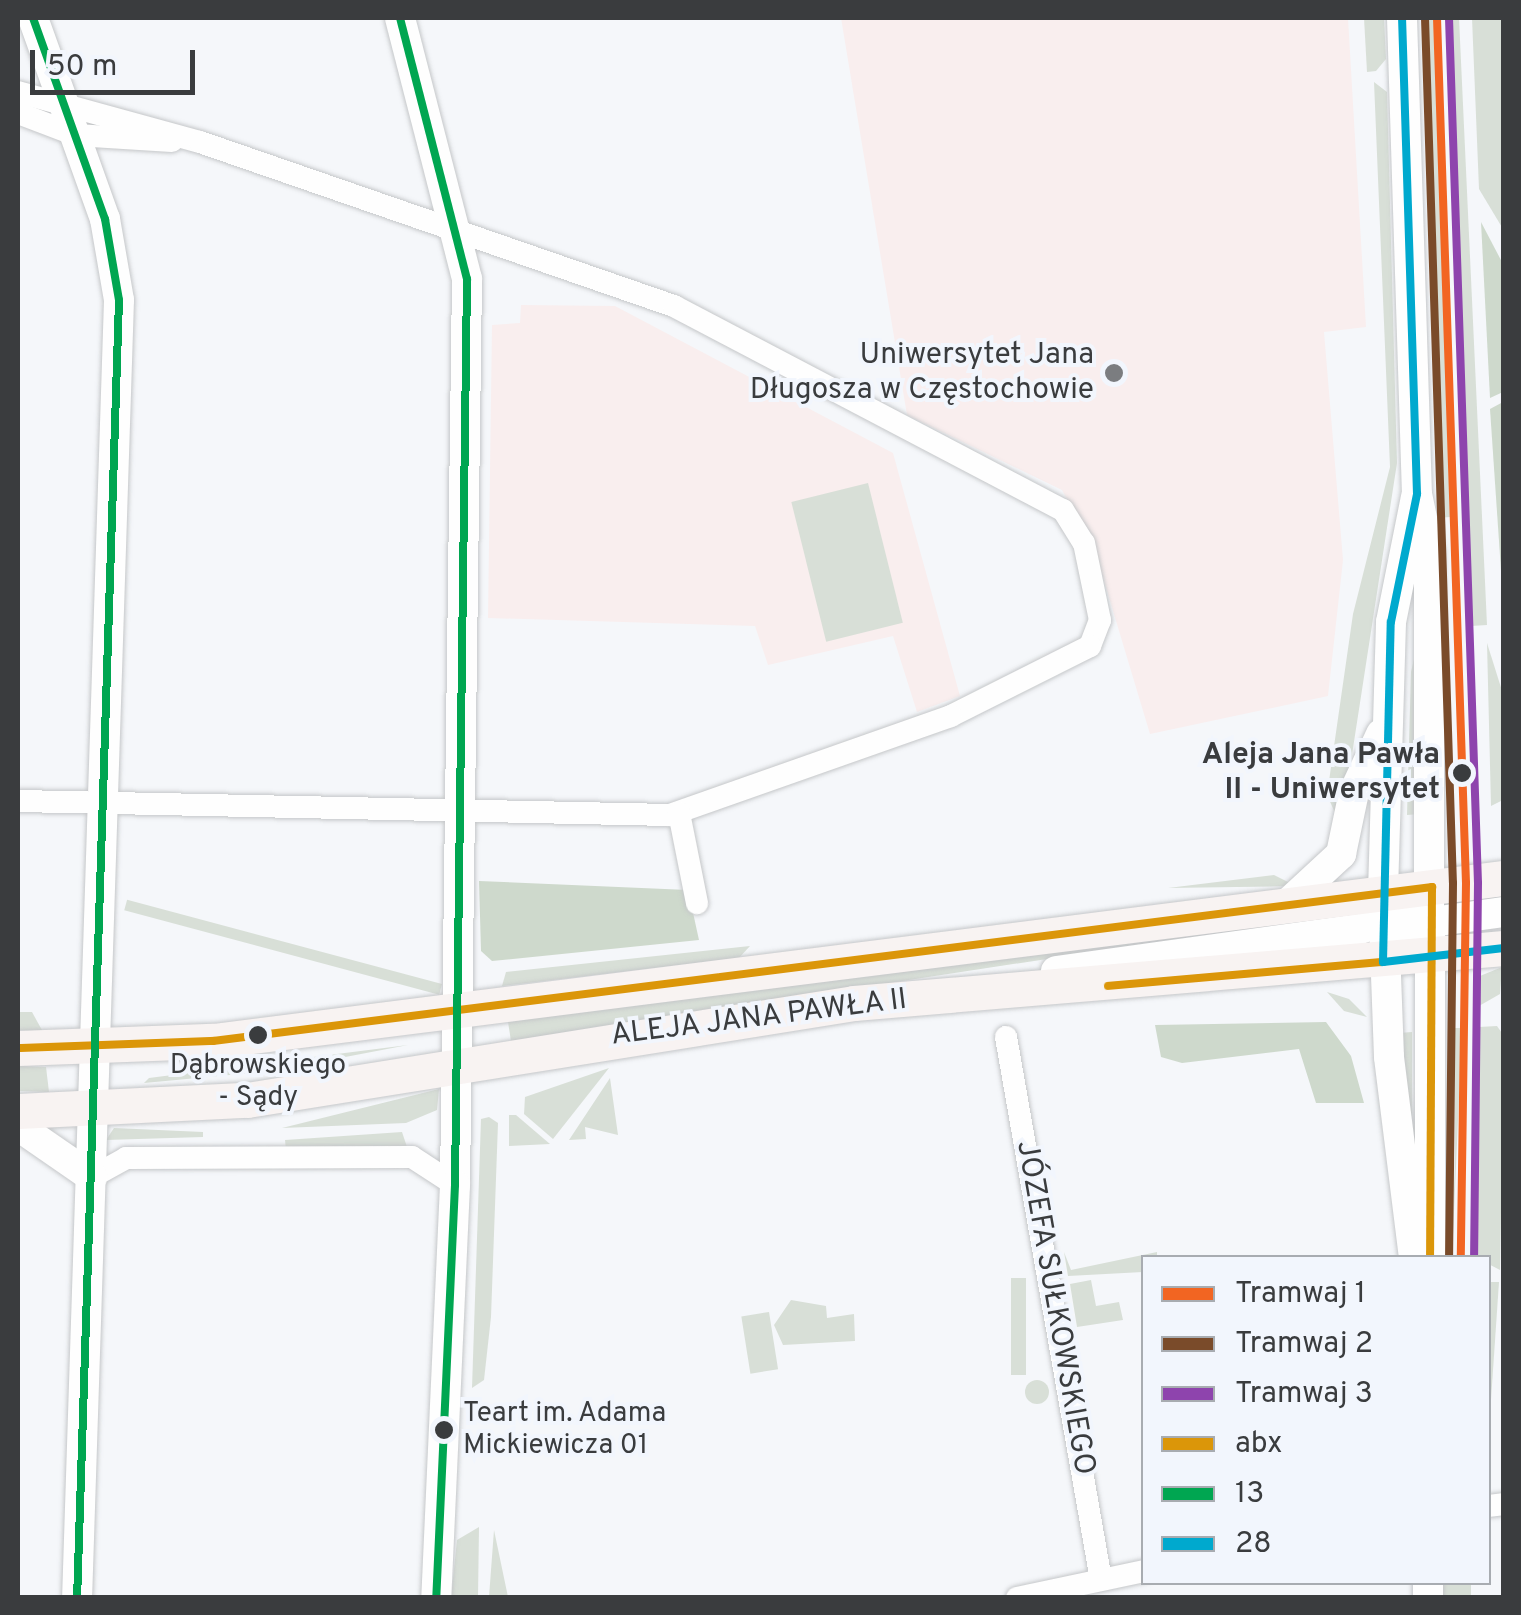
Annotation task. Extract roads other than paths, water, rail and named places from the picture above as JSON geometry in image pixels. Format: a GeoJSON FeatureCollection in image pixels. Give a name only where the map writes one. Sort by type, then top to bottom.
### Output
{"type":"FeatureCollection","features":[{"type":"Feature","properties":{"kind":"main road","name":"ALEJA JANA PAWŁA II"},"geometry":{"type":"LineString","coordinates":[[18,1048],[99,1047],[456,1010],[1287,904],[1383,908],[1432,887],[1504,878]]}},
{"type":"Feature","properties":{"kind":"main road","name":"ALEJA JANA PAWŁA II"},"geometry":{"type":"LineString","coordinates":[[18,1111],[247,1100],[667,1026],[935,998],[1383,962],[1432,940],[1504,948]]}},
{"type":"Feature","properties":{"kind":"street"},"geometry":{"type":"LineString","coordinates":[[33,18],[76,135],[119,300],[99,1047],[77,1598]]}},
{"type":"Feature","properties":{"kind":"street"},"geometry":{"type":"LineString","coordinates":[[400,18],[460,228],[467,278],[456,813],[456,1185],[436,1598]]}},
{"type":"Feature","properties":{"kind":"street"},"geometry":{"type":"LineString","coordinates":[[1402,18],[1417,494],[1429,552],[1430,1255]]}},
{"type":"Feature","properties":{"kind":"street"},"geometry":{"type":"LineString","coordinates":[[18,92],[64,100],[200,142],[460,228],[674,306],[1072,520],[1098,606],[1090,646],[951,716],[679,813],[632,820],[18,800]]}},
{"type":"Feature","properties":{"kind":"street"},"geometry":{"type":"LineString","coordinates":[[18,113],[76,135],[200,142]]}},
{"type":"Feature","properties":{"kind":"street"},"geometry":{"type":"LineString","coordinates":[[1414,1255],[1383,962],[1383,908],[1386,722],[1394,588],[1417,494]]}},
{"type":"Feature","properties":{"kind":"street"},"geometry":{"type":"LineString","coordinates":[[1287,904],[1341,854],[1354,792],[1386,722]]}},
{"type":"Feature","properties":{"kind":"street"},"geometry":{"type":"LineString","coordinates":[[679,813],[696,903]]}},
{"type":"Feature","properties":{"kind":"street"},"geometry":{"type":"LineString","coordinates":[[935,998],[1383,908]]}},
{"type":"Feature","properties":{"kind":"street"},"geometry":{"type":"LineString","coordinates":[[1432,940],[1504,912]]}},
{"type":"Feature","properties":{"kind":"street","name":"JÓZEFA SUŁKOWSKIEGO"},"geometry":{"type":"LineString","coordinates":[[1006,1037],[1101,1580]]}},
{"type":"Feature","properties":{"kind":"street"},"geometry":{"type":"LineString","coordinates":[[18,1126],[92,1177]]}},
{"type":"Feature","properties":{"kind":"street"},"geometry":{"type":"LineString","coordinates":[[92,1177],[126,1158],[412,1157],[456,1185]]}},
{"type":"Feature","properties":{"kind":"street"},"geometry":{"type":"LineString","coordinates":[[1018,1598],[1141,1572]]}},
{"type":"Feature","properties":{"kind":"tram line","name":"2"},"geometry":{"type":"LineString","coordinates":[[1425,18],[1453,883],[1449,1255]]}},
{"type":"Feature","properties":{"kind":"tram line","name":"1"},"geometry":{"type":"LineString","coordinates":[[1437,18],[1466,883],[1461,1255]]}},
{"type":"Feature","properties":{"kind":"tram line","name":"3"},"geometry":{"type":"LineString","coordinates":[[1449,18],[1478,883],[1474,1255]]}},
{"type":"Feature","properties":{"kind":"place","name":"Uniwersytet Jana Długosza w Częstochowie"},"geometry":{"type":"Point","coordinates":[1114,373]}},
{"type":"Feature","properties":{"kind":"place","name":"Aleja Jana Pawła II - Uniwersytet"},"geometry":{"type":"Point","coordinates":[1462,773]}},
{"type":"Feature","properties":{"kind":"place","name":"Dąbrowskiego - Sądy"},"geometry":{"type":"Point","coordinates":[258,1035]}},
{"type":"Feature","properties":{"kind":"place","name":"Teart im. Adama Mickiewicza 01"},"geometry":{"type":"Point","coordinates":[444,1430]}}]}
